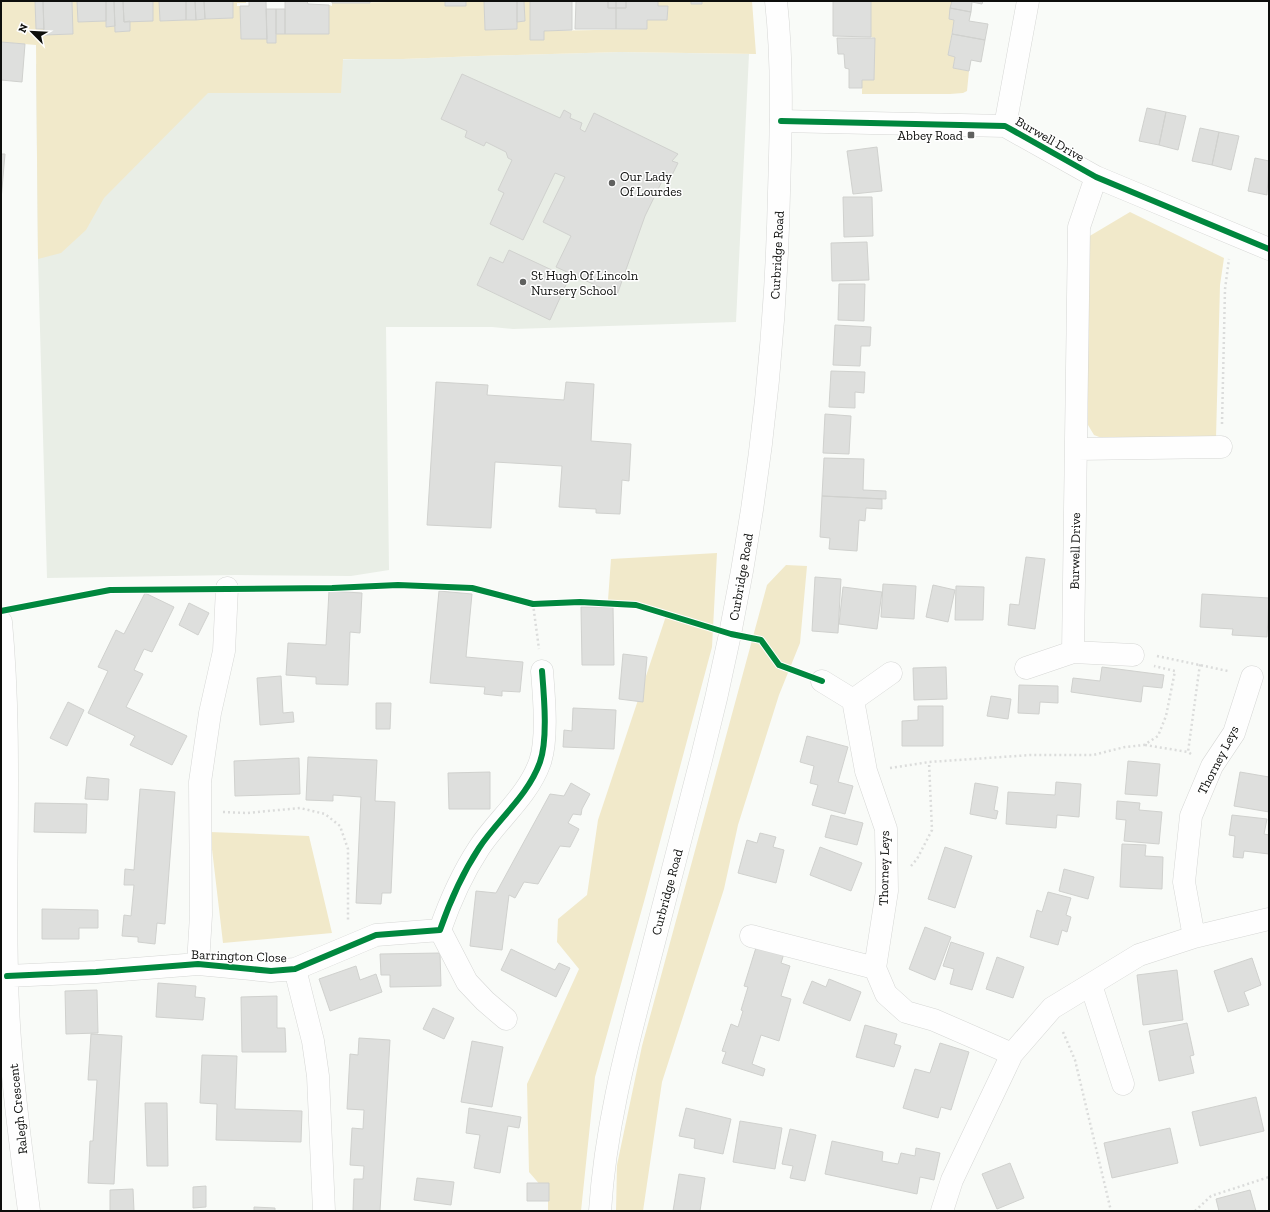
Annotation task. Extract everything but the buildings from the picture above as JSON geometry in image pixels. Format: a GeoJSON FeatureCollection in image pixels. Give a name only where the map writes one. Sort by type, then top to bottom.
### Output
{"type":"FeatureCollection","features":[{"type":"Feature","properties":{"kind":"street","name":"Curbridge Road"},"geometry":{"type":"LineString","coordinates":[[600,1211],[602,1169],[618,1079],[702,756],[731,634],[753,502],[772,340],[779,222],[781,120],[779,30],[776,1]]}},
{"type":"Feature","properties":{"kind":"street"},"geometry":{"type":"LineString","coordinates":[[1005,126],[1028,1]]}},
{"type":"Feature","properties":{"kind":"street","name":"Burwell Drive"},"geometry":{"type":"LineString","coordinates":[[781,120],[1005,126],[1096,177],[1269,249]]}},
{"type":"Feature","properties":{"kind":"street","name":"Burwell Drive"},"geometry":{"type":"LineString","coordinates":[[1073,652],[1079,227],[1096,177]]}},
{"type":"Feature","properties":{"kind":"street"},"geometry":{"type":"LineString","coordinates":[[1077,449],[1221,447]]}},
{"type":"Feature","properties":{"kind":"street","name":"Barrington Close"},"geometry":{"type":"LineString","coordinates":[[198,964],[201,915],[200,782],[204,749],[224,650],[227,588]]}},
{"type":"Feature","properties":{"kind":"street","name":"Ralegh Crescent"},"geometry":{"type":"LineString","coordinates":[[1,622],[5,660],[3,798],[7,976],[13,1060],[29,1211]]}},
{"type":"Feature","properties":{"kind":"street"},"geometry":{"type":"LineString","coordinates":[[1026,668],[1073,652],[1142,657]]}},
{"type":"Feature","properties":{"kind":"street"},"geometry":{"type":"LineString","coordinates":[[506,1019],[467,982],[449,951],[440,930],[464,874],[480,848],[522,795],[534,777],[540,760],[544,702],[542,671]]}},
{"type":"Feature","properties":{"kind":"street"},"geometry":{"type":"LineString","coordinates":[[822,682],[853,700],[891,673]]}},
{"type":"Feature","properties":{"kind":"street","name":"Thorney Leys"},"geometry":{"type":"LineString","coordinates":[[1194,937],[1184,882],[1191,816],[1212,766],[1234,733],[1252,677]]}},
{"type":"Feature","properties":{"kind":"street","name":"Thorney Leys"},"geometry":{"type":"LineString","coordinates":[[853,700],[866,771],[886,829],[886,891],[875,968]]}},
{"type":"Feature","properties":{"kind":"street"},"geometry":{"type":"LineString","coordinates":[[942,1211],[952,1180],[1012,1054],[1052,1008],[1139,955],[1194,937],[1269,919]]}},
{"type":"Feature","properties":{"kind":"street","name":"Barrington Close"},"geometry":{"type":"LineString","coordinates":[[7,976],[96,972],[198,964],[271,970],[295,969],[376,935],[440,930]]}},
{"type":"Feature","properties":{"kind":"street"},"geometry":{"type":"LineString","coordinates":[[751,936],[875,968],[886,994],[906,1012],[934,1020],[1012,1054]]}},
{"type":"Feature","properties":{"kind":"street","name":"Barrington Close"},"geometry":{"type":"LineString","coordinates":[[295,969],[313,1041],[318,1076],[324,1211]]}},
{"type":"Feature","properties":{"kind":"street"},"geometry":{"type":"LineString","coordinates":[[1091,985],[1123,1084]]}},
{"type":"Feature","properties":{"kind":"path"},"geometry":{"type":"LineString","coordinates":[[1221,447],[1225,289],[1233,235]]}},
{"type":"Feature","properties":{"kind":"path"},"geometry":{"type":"LineString","coordinates":[[525,602],[541,604]]}},
{"type":"Feature","properties":{"kind":"path"},"geometry":{"type":"LineString","coordinates":[[533,604],[542,671]]}},
{"type":"Feature","properties":{"kind":"path"},"geometry":{"type":"LineString","coordinates":[[1142,657],[1158,656],[1200,664],[1252,677]]}},
{"type":"Feature","properties":{"kind":"path"},"geometry":{"type":"LineString","coordinates":[[1188,752],[1200,664]]}},
{"type":"Feature","properties":{"kind":"path"},"geometry":{"type":"LineString","coordinates":[[1144,745],[1158,736],[1166,716],[1174,671],[1152,666]]}},
{"type":"Feature","properties":{"kind":"path"},"geometry":{"type":"LineString","coordinates":[[866,771],[930,762],[1031,755],[1093,755],[1125,747],[1144,745],[1188,752],[1212,766]]}},
{"type":"Feature","properties":{"kind":"path"},"geometry":{"type":"LineString","coordinates":[[886,891],[917,859],[932,830],[930,762]]}},
{"type":"Feature","properties":{"kind":"path"},"geometry":{"type":"LineString","coordinates":[[200,811],[247,813],[300,808],[325,814],[340,826],[348,849],[348,946]]}},
{"type":"Feature","properties":{"kind":"path"},"geometry":{"type":"LineString","coordinates":[[1052,1008],[1075,1060],[1111,1211]]}},
{"type":"Feature","properties":{"kind":"path"},"geometry":{"type":"LineString","coordinates":[[1195,1211],[1211,1196],[1269,1177]]}},
{"type":"Feature","properties":{"kind":"shaded area"},"geometry":{"type":"Polygon","coordinates":[[[1,1],[35,1],[36,29],[44,29],[44,35],[73,34],[72,1],[77,1],[78,22],[106,21],[106,27],[115,26],[116,32],[130,31],[130,21],[153,21],[153,1],[159,1],[160,21],[233,18],[233,1],[246,1],[246,3],[237,3],[237,6],[240,6],[241,39],[267,39],[267,43],[276,43],[276,34],[329,33],[329,5],[332,6],[332,3],[445,1],[446,6],[466,6],[466,1],[484,1],[485,30],[517,29],[517,22],[525,21],[524,1],[530,1],[530,40],[544,31],[647,29],[647,20],[667,20],[668,6],[658,6],[658,1],[691,1],[691,4],[702,4],[702,1],[752,1],[756,54],[620,52],[403,59],[343,59],[341,93],[208,93],[104,198],[86,230],[61,253],[38,259],[36,45],[1,42],[1,1]]]}},
{"type":"Feature","properties":{"kind":"shaded area"},"geometry":{"type":"Polygon","coordinates":[[[871,1],[952,1],[949,19],[954,20],[948,55],[955,57],[953,68],[969,71],[967,91],[963,93],[950,94],[862,94],[862,80],[874,79],[875,38],[871,37],[871,1]]]}},
{"type":"Feature","properties":{"kind":"shaded area"},"geometry":{"type":"Polygon","coordinates":[[[620,52],[749,54],[736,322],[513,329],[492,327],[386,327],[389,570],[351,576],[236,575],[47,578],[38,259],[36,64],[79,65],[403,59],[620,52]]]}},
{"type":"Feature","properties":{"kind":"shaded area"},"geometry":{"type":"Polygon","coordinates":[[[1130,212],[1224,258],[1220,285],[1216,438],[1107,440],[1094,435],[1088,425],[1088,237],[1130,212]]]}},
{"type":"Feature","properties":{"kind":"shaded area"},"geometry":{"type":"Polygon","coordinates":[[[717,553],[712,647],[645,898],[595,1077],[581,1211],[548,1211],[548,1194],[529,1172],[527,1084],[579,969],[557,942],[558,919],[587,895],[598,820],[666,616],[608,600],[611,559],[717,553]]]}},
{"type":"Feature","properties":{"kind":"shaded area"},"geometry":{"type":"Polygon","coordinates":[[[786,565],[807,566],[800,643],[779,695],[738,825],[724,889],[662,1082],[643,1211],[616,1211],[617,1165],[642,1046],[767,585],[786,565]]]}},
{"type":"Feature","properties":{"kind":"shaded area"},"geometry":{"type":"Polygon","coordinates":[[[210,832],[309,836],[332,933],[223,943],[210,832]]]}},
{"type":"Feature","properties":{"kind":"cycle path"},"geometry":{"type":"LineString","coordinates":[[781,121],[1005,126],[1096,177],[1269,249]]}},
{"type":"Feature","properties":{"kind":"cycle path"},"geometry":{"type":"LineString","coordinates":[[1,611],[110,590],[332,588],[398,585],[472,588],[533,604],[580,602],[636,605],[731,634],[761,640],[779,665],[822,681]]}},
{"type":"Feature","properties":{"kind":"cycle path"},"geometry":{"type":"LineString","coordinates":[[7,976],[96,972],[198,964],[271,971],[295,969],[376,935],[440,930],[467,868],[487,837],[528,786],[540,762],[545,730],[542,671]]}},
{"type":"Feature","properties":{"kind":"place","name":"Abbey Road"},"geometry":{"type":"Point","coordinates":[971,135]}},
{"type":"Feature","properties":{"kind":"place","name":"Our Lady Of Lourdes"},"geometry":{"type":"Point","coordinates":[612,183]}},
{"type":"Feature","properties":{"kind":"place","name":"St Hugh Of Lincoln Nursery School"},"geometry":{"type":"Point","coordinates":[523,282]}}]}
